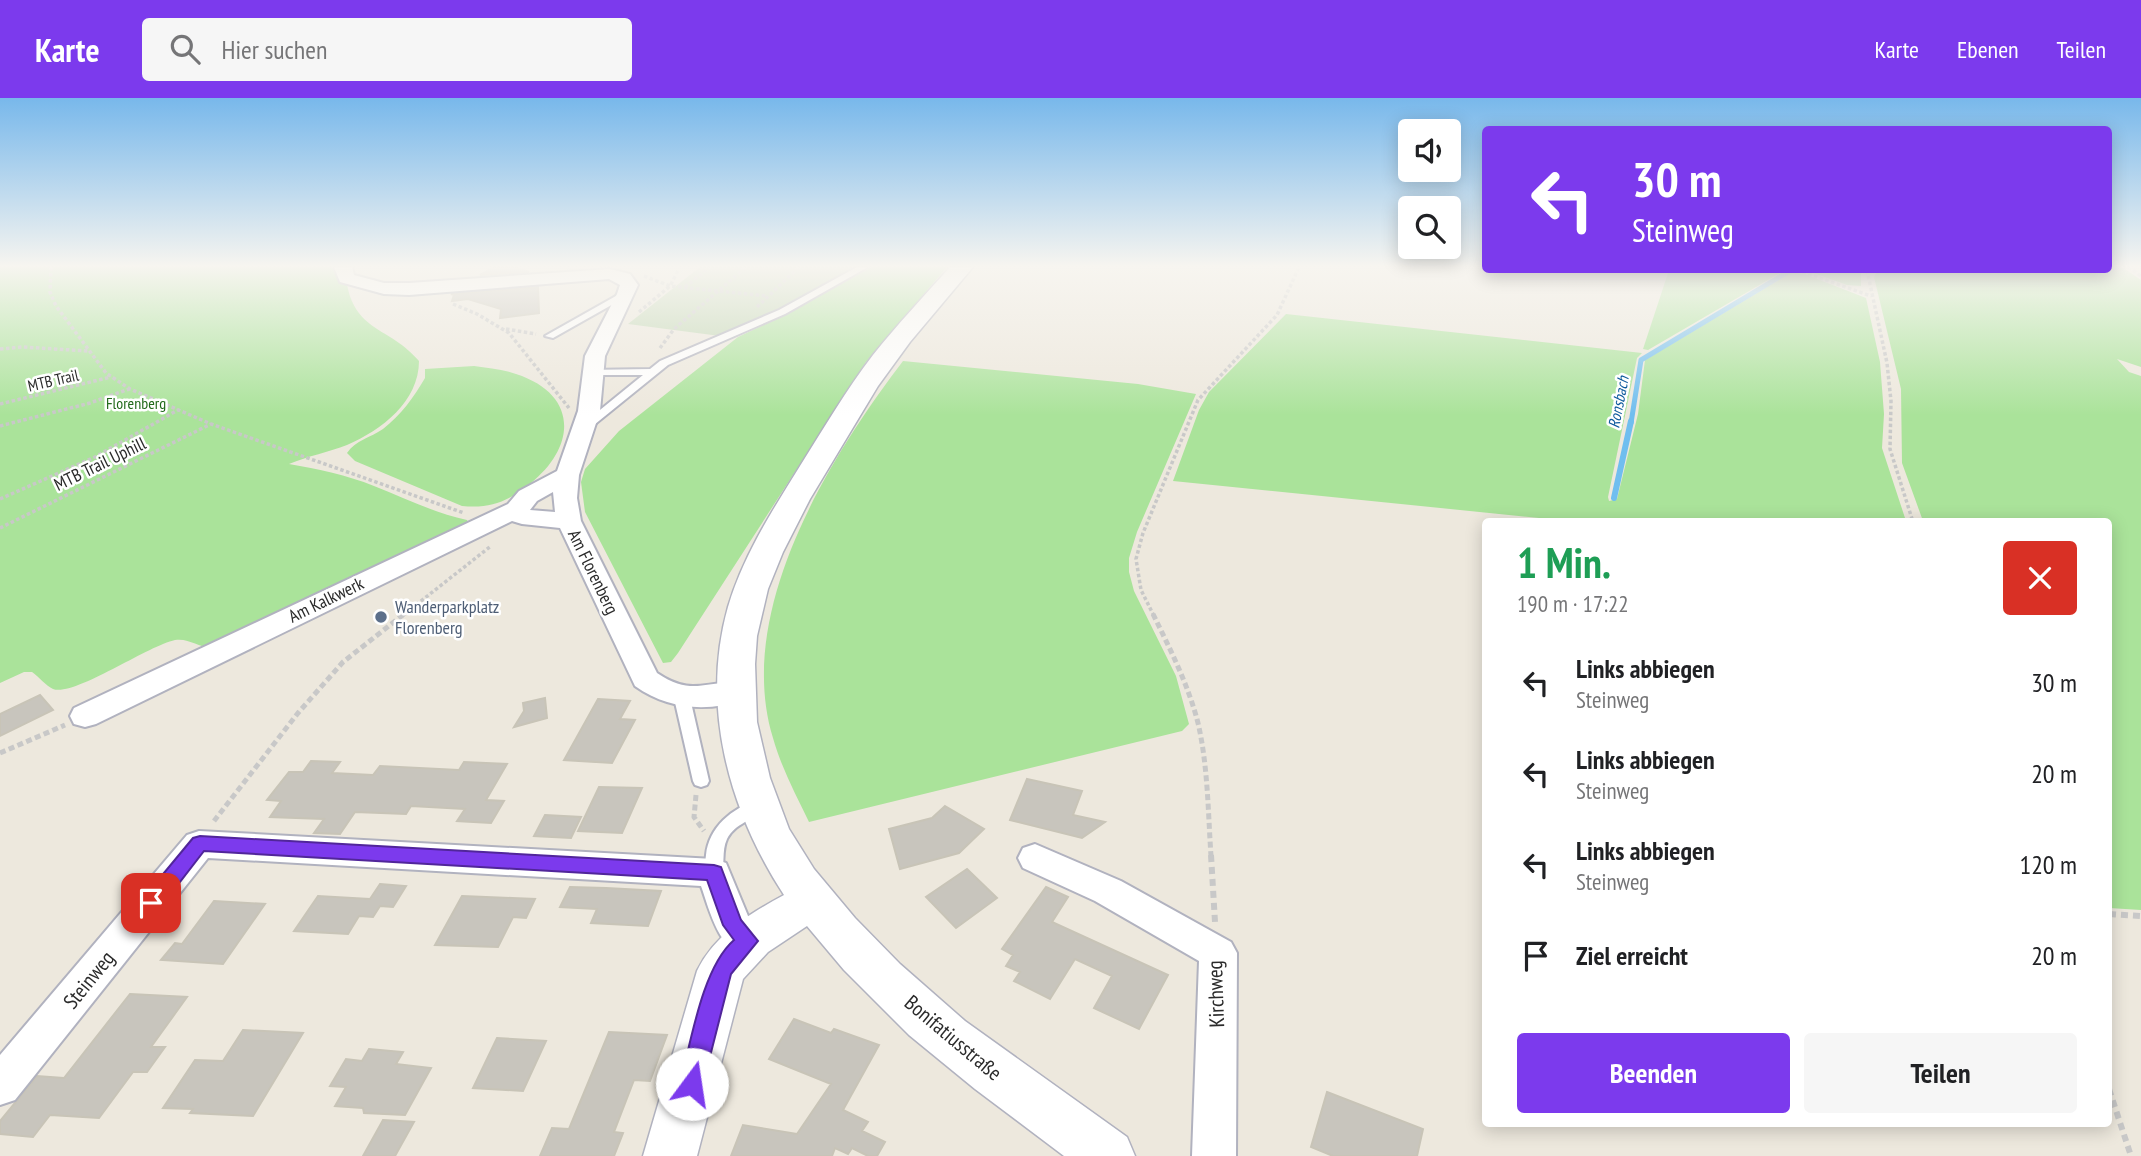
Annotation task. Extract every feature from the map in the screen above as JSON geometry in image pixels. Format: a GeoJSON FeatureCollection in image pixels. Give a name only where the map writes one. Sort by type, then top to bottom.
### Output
{"type":"FeatureCollection","features":[{"type":"Feature","properties":{"kind":"street","name":"Am Florenberg"},"geometry":{"type":"LineString","coordinates":[[616,316],[600,343],[591,372],[589,411],[567,475],[565,498],[569,522],[645,679],[665,694],[682,698]]}},
{"type":"Feature","properties":{"kind":"street","name":"Bonifatiusstraße"},"geometry":{"type":"LineString","coordinates":[[919,316],[866,384],[765,555],[745,609],[739,639],[735,693],[738,727],[759,806],[770,833],[814,900],[853,945],[925,1018],[985,1067],[1108,1156]]}},
{"type":"Feature","properties":{"kind":"street"},"geometry":{"type":"LineString","coordinates":[[520,513],[528,496],[567,475]]}},
{"type":"Feature","properties":{"kind":"street","name":"Am Kalkwerk"},"geometry":{"type":"LineString","coordinates":[[85,716],[492,520],[520,513],[569,522]]}},
{"type":"Feature","properties":{"kind":"street"},"geometry":{"type":"LineString","coordinates":[[682,698],[735,693]]}},
{"type":"Feature","properties":{"kind":"street"},"geometry":{"type":"LineString","coordinates":[[200,844],[716,855],[733,925],[748,941]]}},
{"type":"Feature","properties":{"kind":"street","name":"Steinweg"},"geometry":{"type":"LineString","coordinates":[[0,1086],[200,844]]}},
{"type":"Feature","properties":{"kind":"street","name":"Kirchweg"},"geometry":{"type":"LineString","coordinates":[[1035,858],[1108,891],[1218,953],[1214,1156]]}},
{"type":"Feature","properties":{"kind":"street"},"geometry":{"type":"LineString","coordinates":[[670,1156],[721,971],[734,953],[748,941],[775,921],[814,900]]}},
{"type":"Feature","properties":{"kind":"lane"},"geometry":{"type":"LineString","coordinates":[[551,336],[586,316]]}},
{"type":"Feature","properties":{"kind":"lane"},"geometry":{"type":"LineString","coordinates":[[585,427],[662,365],[770,316]]}},
{"type":"Feature","properties":{"kind":"lane"},"geometry":{"type":"LineString","coordinates":[[591,372],[651,372]]}},
{"type":"Feature","properties":{"kind":"lane"},"geometry":{"type":"LineString","coordinates":[[682,698],[701,781]]}},
{"type":"Feature","properties":{"kind":"lane"},"geometry":{"type":"LineString","coordinates":[[716,855],[732,821],[759,806]]}},
{"type":"Feature","properties":{"kind":"path"},"geometry":{"type":"LineString","coordinates":[[64,316],[111,376],[130,389],[211,424],[368,478],[455,512],[492,520]]}},
{"type":"Feature","properties":{"kind":"path"},"geometry":{"type":"LineString","coordinates":[[479,316],[503,328],[551,336]]}},
{"type":"Feature","properties":{"kind":"path"},"geometry":{"type":"LineString","coordinates":[[611,328],[633,316]]}},
{"type":"Feature","properties":{"kind":"path"},"geometry":{"type":"LineString","coordinates":[[662,365],[657,360],[661,345],[689,316]]}},
{"type":"Feature","properties":{"kind":"path"},"geometry":{"type":"LineString","coordinates":[[729,335],[747,316]]}},
{"type":"Feature","properties":{"kind":"path"},"geometry":{"type":"LineString","coordinates":[[1218,953],[1206,785],[1198,724],[1183,675],[1141,590],[1136,559],[1143,533],[1198,400],[1276,316]]}},
{"type":"Feature","properties":{"kind":"path"},"geometry":{"type":"LineString","coordinates":[[1876,316],[1887,363],[1891,401],[1890,449],[1912,518]]}},
{"type":"Feature","properties":{"kind":"path"},"geometry":{"type":"LineString","coordinates":[[503,328],[585,427]]}},
{"type":"Feature","properties":{"kind":"path"},"geometry":{"type":"LineString","coordinates":[[0,349],[22,347],[89,351]]}},
{"type":"Feature","properties":{"kind":"path","name":"MTB Trail"},"geometry":{"type":"LineString","coordinates":[[0,404],[111,376]]}},
{"type":"Feature","properties":{"kind":"path"},"geometry":{"type":"LineString","coordinates":[[0,426],[89,403],[130,389]]}},
{"type":"Feature","properties":{"kind":"path"},"geometry":{"type":"LineString","coordinates":[[0,499],[95,457],[179,410]]}},
{"type":"Feature","properties":{"kind":"path","name":"MTB Trail Uphill"},"geometry":{"type":"LineString","coordinates":[[0,528],[211,424]]}},
{"type":"Feature","properties":{"kind":"path"},"geometry":{"type":"LineString","coordinates":[[200,844],[290,723],[343,662],[455,575],[520,513]]}},
{"type":"Feature","properties":{"kind":"path"},"geometry":{"type":"LineString","coordinates":[[0,753],[85,716]]}},
{"type":"Feature","properties":{"kind":"path"},"geometry":{"type":"LineString","coordinates":[[701,781],[695,797],[694,817],[716,855]]}},
{"type":"Feature","properties":{"kind":"path"},"geometry":{"type":"LineString","coordinates":[[2112,914],[2141,916]]}},
{"type":"Feature","properties":{"kind":"path"},"geometry":{"type":"LineString","coordinates":[[2112,1098],[2131,1156]]}},
{"type":"Feature","properties":{"kind":"green space","name":"Florenberg"},"geometry":{"type":"Polygon","coordinates":[[[0,316],[363,316],[419,361],[413,389],[385,422],[347,445],[289,464],[322,470],[374,486],[467,520],[469,524],[211,648],[185,640],[175,640],[77,686],[63,689],[50,688],[32,672],[24,672],[0,683],[0,316]]]}},
{"type":"Feature","properties":{"kind":"green space"},"geometry":{"type":"Polygon","coordinates":[[[638,316],[763,316],[720,336],[628,324],[638,316]]]}},
{"type":"Feature","properties":{"kind":"green space"},"geometry":{"type":"Polygon","coordinates":[[[782,316],[905,316],[866,362],[678,653],[671,662],[663,663],[585,512],[581,482],[585,469],[619,431],[738,337],[782,316]]]}},
{"type":"Feature","properties":{"kind":"green space"},"geometry":{"type":"Polygon","coordinates":[[[1284,316],[1308,316],[1642,353],[1637,358],[1609,501],[1617,499],[1638,414],[1645,360],[1718,316],[1870,316],[1880,362],[1884,414],[1882,448],[1905,518],[1539,518],[1173,481],[1199,410],[1209,392],[1284,316]]]}},
{"type":"Feature","properties":{"kind":"green space"},"geometry":{"type":"Polygon","coordinates":[[[1654,316],[1706,316],[1648,350],[1643,349],[1654,316]]]}},
{"type":"Feature","properties":{"kind":"green space"},"geometry":{"type":"Polygon","coordinates":[[[1883,316],[2141,316],[2141,367],[2117,359],[2129,372],[2141,376],[2141,910],[2112,908],[2112,518],[1922,518],[1902,463],[1901,389],[1883,316]]]}},
{"type":"Feature","properties":{"kind":"green space"},"geometry":{"type":"Polygon","coordinates":[[[903,361],[1138,384],[1196,394],[1137,532],[1129,558],[1134,591],[1176,676],[1189,724],[1182,731],[809,822],[784,770],[773,738],[764,689],[766,639],[777,588],[819,489],[846,443],[903,361]]]}},
{"type":"Feature","properties":{"kind":"green space"},"geometry":{"type":"Polygon","coordinates":[[[474,366],[511,372],[536,383],[551,394],[560,408],[564,422],[563,438],[557,453],[546,469],[523,489],[491,505],[462,506],[355,461],[347,453],[359,442],[390,424],[412,399],[425,378],[425,369],[474,366]]]}},
{"type":"Feature","properties":{"kind":"building"},"geometry":{"type":"Polygon","coordinates":[[[40,695],[53,710],[0,736],[0,714],[40,695]]]}},
{"type":"Feature","properties":{"kind":"building"},"geometry":{"type":"Polygon","coordinates":[[[545,698],[547,718],[514,727],[524,711],[523,703],[545,698]]]}},
{"type":"Feature","properties":{"kind":"building"},"geometry":{"type":"Polygon","coordinates":[[[598,699],[630,701],[620,719],[635,720],[612,763],[564,760],[598,699]]]}},
{"type":"Feature","properties":{"kind":"building"},"geometry":{"type":"Polygon","coordinates":[[[311,761],[340,762],[332,773],[373,775],[380,766],[459,770],[464,762],[507,764],[486,800],[504,801],[491,823],[457,821],[465,809],[411,806],[406,814],[355,812],[340,834],[314,833],[324,819],[270,817],[281,801],[267,800],[289,772],[303,772],[311,761]]]}},
{"type":"Feature","properties":{"kind":"building"},"geometry":{"type":"Polygon","coordinates":[[[1027,779],[1082,791],[1073,815],[1105,822],[1082,838],[1010,820],[1027,779]]]}},
{"type":"Feature","properties":{"kind":"building"},"geometry":{"type":"Polygon","coordinates":[[[599,787],[642,788],[622,833],[578,831],[599,787]]]}},
{"type":"Feature","properties":{"kind":"building"},"geometry":{"type":"Polygon","coordinates":[[[945,806],[984,829],[959,853],[900,869],[889,829],[932,818],[945,806]]]}},
{"type":"Feature","properties":{"kind":"building"},"geometry":{"type":"Polygon","coordinates":[[[545,815],[581,817],[571,838],[534,836],[545,815]]]}},
{"type":"Feature","properties":{"kind":"building"},"geometry":{"type":"Polygon","coordinates":[[[967,869],[997,898],[956,928],[926,897],[967,869]]]}},
{"type":"Feature","properties":{"kind":"building"},"geometry":{"type":"Polygon","coordinates":[[[380,884],[406,886],[393,907],[380,906],[373,917],[359,916],[348,934],[294,931],[318,896],[370,899],[380,884]]]}},
{"type":"Feature","properties":{"kind":"building"},"geometry":{"type":"Polygon","coordinates":[[[570,887],[661,891],[648,926],[591,923],[597,909],[560,907],[570,887]]]}},
{"type":"Feature","properties":{"kind":"building"},"geometry":{"type":"Polygon","coordinates":[[[1046,887],[1068,897],[1052,922],[1168,975],[1139,1029],[1094,1008],[1112,976],[1075,959],[1050,999],[1014,981],[1020,972],[1006,966],[1013,955],[1002,949],[1046,887]]]}},
{"type":"Feature","properties":{"kind":"building"},"geometry":{"type":"Polygon","coordinates":[[[462,896],[535,899],[526,918],[513,917],[498,947],[435,945],[462,896]]]}},
{"type":"Feature","properties":{"kind":"building"},"geometry":{"type":"Polygon","coordinates":[[[214,901],[265,904],[223,964],[161,960],[175,943],[182,944],[214,901]]]}},
{"type":"Feature","properties":{"kind":"building"},"geometry":{"type":"Polygon","coordinates":[[[130,994],[187,997],[151,1047],[165,1047],[147,1072],[133,1072],[99,1118],[50,1115],[33,1137],[0,1134],[0,1121],[37,1076],[64,1078],[130,994]]]}},
{"type":"Feature","properties":{"kind":"building"},"geometry":{"type":"Polygon","coordinates":[[[794,1019],[831,1033],[834,1029],[879,1045],[843,1110],[868,1122],[862,1131],[885,1142],[877,1156],[868,1156],[852,1148],[848,1154],[835,1148],[832,1156],[731,1156],[743,1125],[797,1134],[831,1084],[769,1059],[794,1019]]]}},
{"type":"Feature","properties":{"kind":"building"},"geometry":{"type":"Polygon","coordinates":[[[243,1030],[303,1033],[253,1116],[190,1113],[193,1109],[163,1108],[195,1060],[223,1061],[243,1030]]]}},
{"type":"Feature","properties":{"kind":"building"},"geometry":{"type":"Polygon","coordinates":[[[609,1032],[667,1035],[650,1081],[634,1080],[614,1132],[623,1133],[614,1156],[540,1156],[552,1128],[569,1129],[609,1032]]]}},
{"type":"Feature","properties":{"kind":"building"},"geometry":{"type":"Polygon","coordinates":[[[497,1038],[546,1041],[523,1091],[473,1088],[497,1038]]]}},
{"type":"Feature","properties":{"kind":"building"},"geometry":{"type":"Polygon","coordinates":[[[369,1049],[403,1052],[396,1064],[431,1068],[405,1115],[364,1113],[363,1108],[335,1106],[346,1087],[330,1086],[346,1059],[362,1061],[369,1049]]]}},
{"type":"Feature","properties":{"kind":"building"},"geometry":{"type":"Polygon","coordinates":[[[1327,1092],[1423,1129],[1417,1156],[1333,1156],[1311,1147],[1327,1092]]]}},
{"type":"Feature","properties":{"kind":"building"},"geometry":{"type":"Polygon","coordinates":[[[383,1120],[414,1122],[395,1156],[363,1156],[383,1120]]]}},
{"type":"Feature","properties":{"kind":"waterway","name":"Ronsbach"},"geometry":{"type":"LineString","coordinates":[[1631,423],[1641,360],[1714,316]]}},
{"type":"Feature","properties":{"kind":"waterway","name":"Ronsbach"},"geometry":{"type":"LineString","coordinates":[[1614,498],[1631,421]]}},
{"type":"Feature","properties":{"kind":"place","name":"Wanderparkplatz Florenberg"},"geometry":{"type":"Point","coordinates":[381,617]}},
{"type":"Feature","properties":{"kind":"route"},"geometry":{"type":"LineString","coordinates":[[151,903],[200,844],[714,873],[733,925],[748,941],[734,953],[721,971],[692,1084]]}}]}
